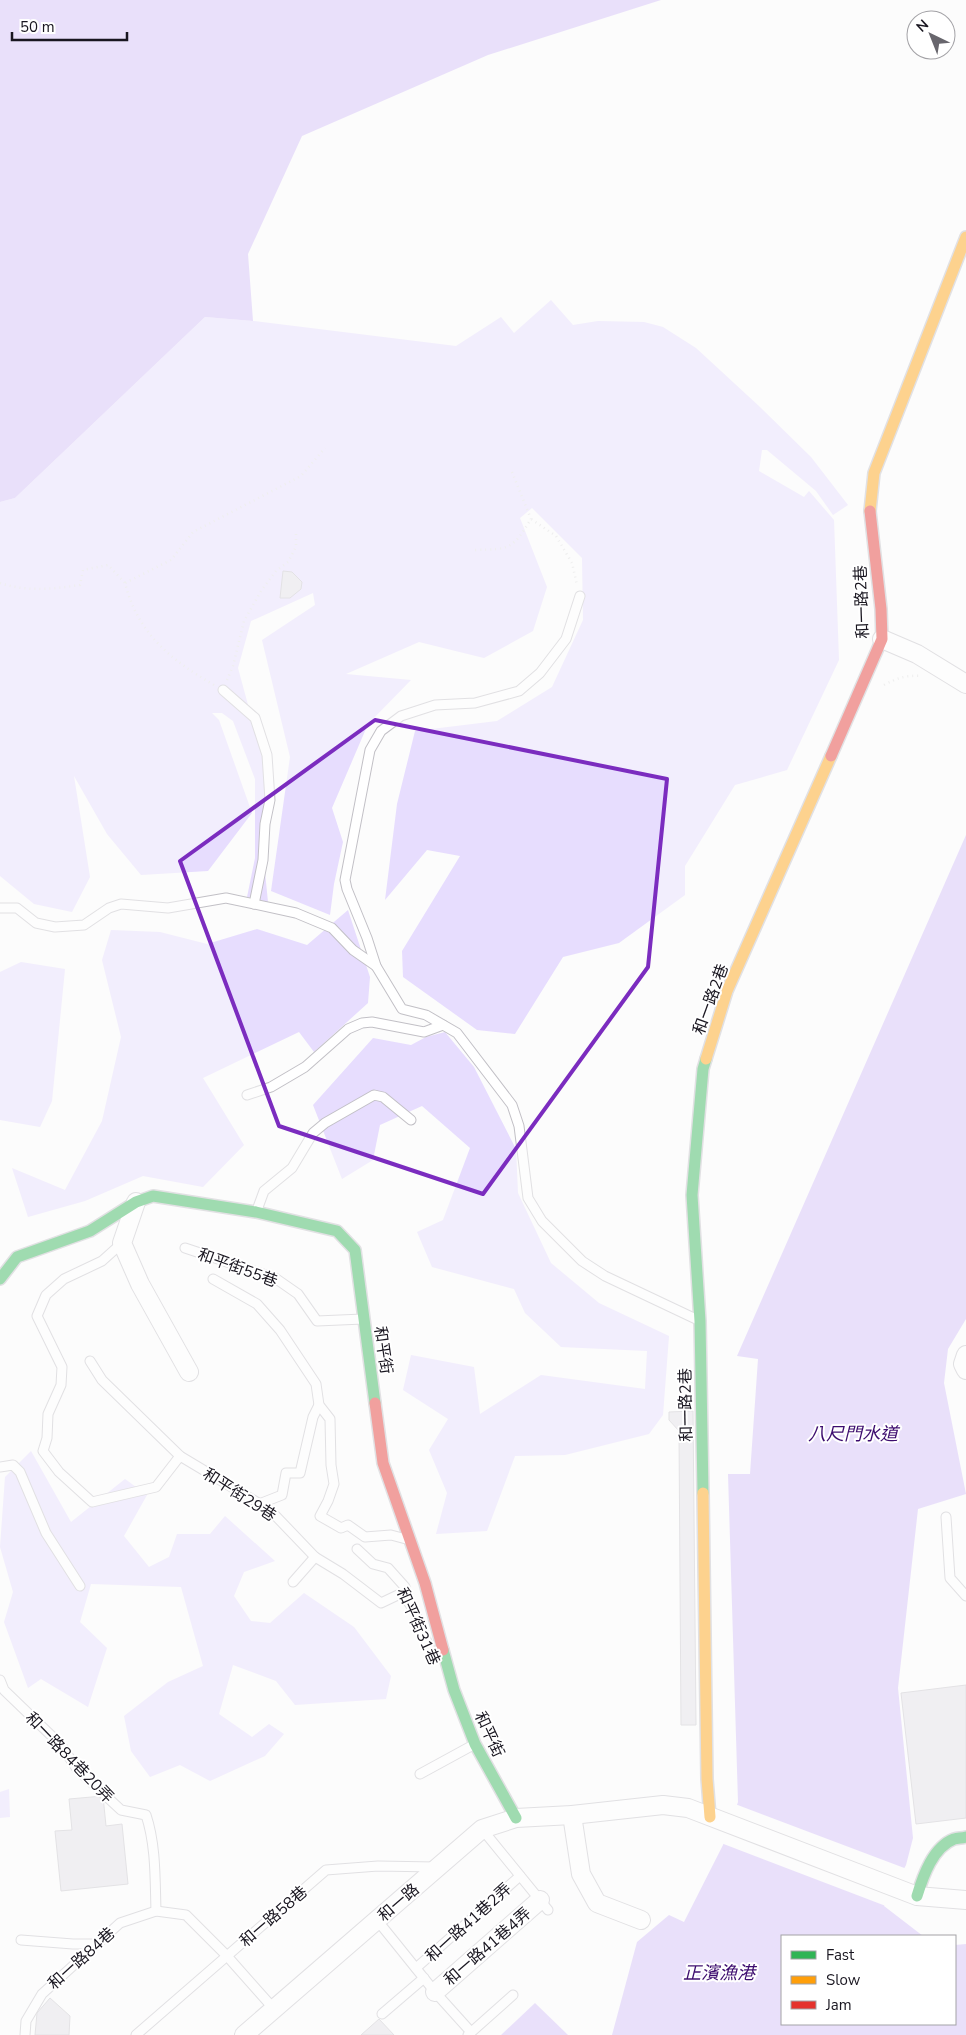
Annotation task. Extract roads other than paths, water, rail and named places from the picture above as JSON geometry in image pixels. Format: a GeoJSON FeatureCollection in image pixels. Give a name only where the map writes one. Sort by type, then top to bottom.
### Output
{"type":"FeatureCollection","features":[{"type":"Feature","properties":{"kind":"street","name":"和一路2巷"},"geometry":{"type":"LineString","coordinates":[[714,1818],[707,1759],[700,1321],[692,1195],[703,1069],[727,992],[882,639],[881,609],[870,512],[874,473],[966,237]]}},
{"type":"Feature","properties":{"kind":"street"},"geometry":{"type":"LineString","coordinates":[[882,639],[917,654],[966,684]]}},
{"type":"Feature","properties":{"kind":"street","name":"和平街"},"geometry":{"type":"LineString","coordinates":[[17,1257],[90,1230],[136,1202],[153,1196],[256,1212],[337,1231],[354,1250],[383,1463],[411,1540],[454,1690],[475,1744],[516,1818]]}},
{"type":"Feature","properties":{"kind":"street"},"geometry":{"type":"LineString","coordinates":[[136,1202],[122,1243],[140,1284],[189,1372]]}},
{"type":"Feature","properties":{"kind":"street"},"geometry":{"type":"LineString","coordinates":[[0,1279],[17,1257]]}},
{"type":"Feature","properties":{"kind":"street"},"geometry":{"type":"LineString","coordinates":[[966,1355],[963,1364],[966,1370]]}},
{"type":"Feature","properties":{"kind":"street","name":"和一路"},"geometry":{"type":"LineString","coordinates":[[244,2035],[482,1829],[516,1818],[572,1815],[663,1805],[688,1808],[917,1896],[966,1900]]}},
{"type":"Feature","properties":{"kind":"street"},"geometry":{"type":"LineString","coordinates":[[572,1815],[581,1874],[597,1903],[641,1920]]}},
{"type":"Feature","properties":{"kind":"street"},"geometry":{"type":"LineString","coordinates":[[917,1896],[924,1874],[938,1852],[954,1839],[966,1837]]}},
{"type":"Feature","properties":{"kind":"street","name":"和一路41巷4弄"},"geometry":{"type":"LineString","coordinates":[[435,1992],[544,1905]]}},
{"type":"Feature","properties":{"kind":"lane"},"geometry":{"type":"LineString","coordinates":[[580,596],[566,639],[540,673],[519,691],[475,702],[435,705],[401,716],[381,731],[370,750],[345,880],[346,889],[367,938],[376,966],[402,1009],[426,1015],[457,1033],[512,1105],[519,1126],[528,1198],[542,1221],[582,1261],[605,1276],[700,1321]]}},
{"type":"Feature","properties":{"kind":"lane"},"geometry":{"type":"LineString","coordinates":[[223,690],[255,718],[267,755],[270,800],[265,824],[263,860],[254,904]]}},
{"type":"Feature","properties":{"kind":"lane"},"geometry":{"type":"LineString","coordinates":[[0,908],[17,908],[36,923],[55,928],[84,925],[108,908],[121,904],[168,908],[226,898],[296,913],[332,928],[353,950],[376,966]]}},
{"type":"Feature","properties":{"kind":"lane"},"geometry":{"type":"LineString","coordinates":[[246,1095],[271,1087],[305,1067],[348,1029],[362,1023],[372,1022],[424,1032],[443,1024]]}},
{"type":"Feature","properties":{"kind":"lane"},"geometry":{"type":"LineString","coordinates":[[256,1212],[264,1191],[292,1168],[313,1133],[324,1123],[374,1095],[383,1097],[411,1120]]}},
{"type":"Feature","properties":{"kind":"lane"},"geometry":{"type":"LineString","coordinates":[[122,1243],[102,1261],[64,1279],[46,1295],[37,1316],[62,1367],[61,1385],[48,1414],[47,1438],[43,1451],[59,1472],[92,1502],[156,1487],[180,1456]]}},
{"type":"Feature","properties":{"kind":"lane","name":"和平街55巷"},"geometry":{"type":"LineString","coordinates":[[185,1248],[275,1278],[298,1294],[317,1321],[364,1319]]}},
{"type":"Feature","properties":{"kind":"lane"},"geometry":{"type":"LineString","coordinates":[[0,1261],[17,1257]]}},
{"type":"Feature","properties":{"kind":"lane"},"geometry":{"type":"LineString","coordinates":[[213,1279],[257,1304],[280,1330],[316,1384],[319,1405],[330,1418],[331,1465],[334,1484],[320,1516],[341,1528],[348,1525],[365,1537],[391,1535],[411,1540]]}},
{"type":"Feature","properties":{"kind":"lane","name":"和平街29巷"},"geometry":{"type":"LineString","coordinates":[[90,1361],[102,1380],[180,1456],[270,1510],[315,1557],[343,1574],[381,1603],[402,1593]]}},
{"type":"Feature","properties":{"kind":"lane"},"geometry":{"type":"LineString","coordinates":[[259,1504],[282,1495],[286,1473],[300,1473],[313,1418],[319,1405]]}},
{"type":"Feature","properties":{"kind":"lane"},"geometry":{"type":"LineString","coordinates":[[0,1467],[13,1465],[20,1472],[46,1533],[80,1586]]}},
{"type":"Feature","properties":{"kind":"lane"},"geometry":{"type":"LineString","coordinates":[[946,1517],[950,1578],[966,1596]]}},
{"type":"Feature","properties":{"kind":"lane","name":"和平街31巷"},"geometry":{"type":"LineString","coordinates":[[357,1549],[373,1564],[388,1568],[405,1587],[402,1593],[414,1610],[437,1667],[454,1690]]}},
{"type":"Feature","properties":{"kind":"lane"},"geometry":{"type":"LineString","coordinates":[[292,1582],[315,1557]]}},
{"type":"Feature","properties":{"kind":"lane","name":"和一路84巷20弄"},"geometry":{"type":"LineString","coordinates":[[0,1680],[4,1690],[61,1745],[77,1768],[121,1810],[146,1815],[150,1826],[153,1848],[156,1910]]}},
{"type":"Feature","properties":{"kind":"lane"},"geometry":{"type":"LineString","coordinates":[[420,1774],[475,1744]]}},
{"type":"Feature","properties":{"kind":"lane"},"geometry":{"type":"LineString","coordinates":[[482,1829],[544,1905]]}},
{"type":"Feature","properties":{"kind":"lane","name":"和一路58巷"},"geometry":{"type":"LineString","coordinates":[[136,2035],[326,1870],[378,1866],[438,1867]]}},
{"type":"Feature","properties":{"kind":"lane","name":"和一路41巷2弄"},"geometry":{"type":"LineString","coordinates":[[416,1968],[520,1876]]}},
{"type":"Feature","properties":{"kind":"lane","name":"和一路84巷"},"geometry":{"type":"LineString","coordinates":[[25,2035],[26,2021],[42,1994],[120,1923],[156,1910],[186,1915],[227,1956],[274,2009]]}},
{"type":"Feature","properties":{"kind":"lane"},"geometry":{"type":"LineString","coordinates":[[377,1920],[469,2033],[513,1995]]}},
{"type":"Feature","properties":{"kind":"lane"},"geometry":{"type":"LineString","coordinates":[[21,1940],[95,1944]]}},
{"type":"Feature","properties":{"kind":"lane","name":"和一路41巷2弄"},"geometry":{"type":"LineString","coordinates":[[382,2014],[424,1978]]}},
{"type":"Feature","properties":{"kind":"water"},"geometry":{"type":"Polygon","coordinates":[[[0,0],[661,0],[488,55],[302,136],[248,254],[253,321],[205,317],[15,498],[0,502],[0,0]]]}},
{"type":"Feature","properties":{"kind":"water","name":"八尺門水道"},"geometry":{"type":"Polygon","coordinates":[[[966,835],[966,1319],[948,1349],[944,1383],[966,1494],[918,1509],[898,1688],[913,1838],[906,1865],[884,1906],[922,1935],[781,1935],[781,2025],[956,2025],[956,1945],[966,1944],[966,2035],[612,2035],[637,1942],[669,1915],[684,1922],[723,1845],[738,1802],[728,1474],[750,1474],[758,1359],[737,1356],[966,835]]]}},
{"type":"Feature","properties":{"kind":"water"},"geometry":{"type":"Polygon","coordinates":[[[535,2003],[568,2035],[501,2035],[535,2003]]]}},
{"type":"Feature","properties":{"kind":"water label","name":"正濱漁港"},"geometry":{"type":"Point","coordinates":[719,1973]}}]}
